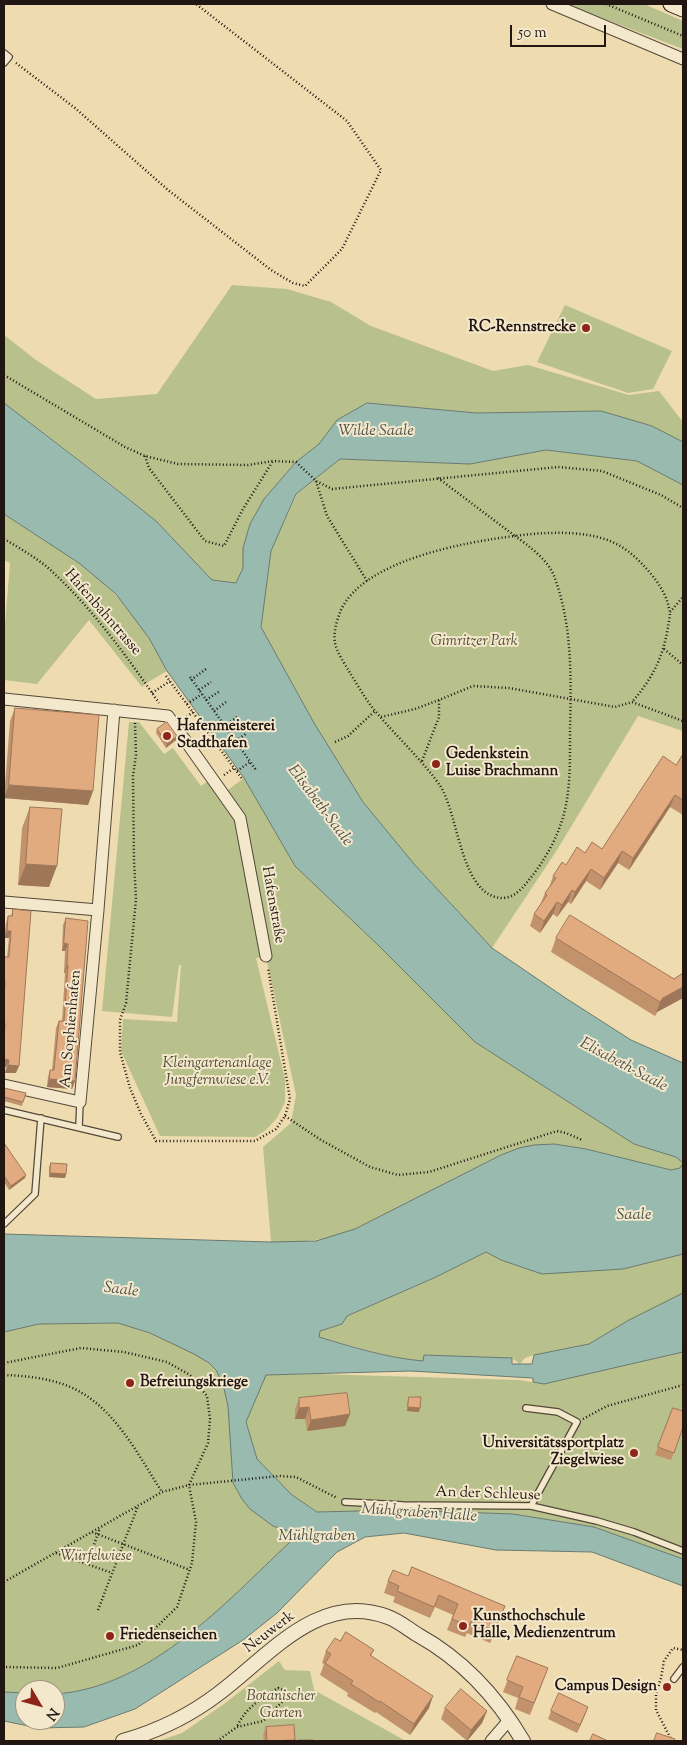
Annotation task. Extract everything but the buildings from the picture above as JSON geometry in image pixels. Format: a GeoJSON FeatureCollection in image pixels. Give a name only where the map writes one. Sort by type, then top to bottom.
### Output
{"type":"FeatureCollection","features":[{"type":"Feature","properties":{"kind":"main road"},"geometry":{"type":"LineString","coordinates":[[671,4],[683,9]]}},
{"type":"Feature","properties":{"kind":"street"},"geometry":{"type":"LineString","coordinates":[[552,4],[683,59]]}},
{"type":"Feature","properties":{"kind":"street"},"geometry":{"type":"LineString","coordinates":[[4,699],[168,716]]}},
{"type":"Feature","properties":{"kind":"street","name":"Am Sophienhafen"},"geometry":{"type":"LineString","coordinates":[[4,1085],[80,1102],[114,710]]}},
{"type":"Feature","properties":{"kind":"street","name":"Hafenstraße"},"geometry":{"type":"LineString","coordinates":[[168,716],[240,818],[266,956]]}},
{"type":"Feature","properties":{"kind":"street"},"geometry":{"type":"LineString","coordinates":[[4,902],[98,910]]}},
{"type":"Feature","properties":{"kind":"street","name":"Neuwerk"},"geometry":{"type":"LineString","coordinates":[[123,1741],[150,1733],[175,1722],[197,1709],[292,1634],[315,1620],[336,1613],[361,1611],[388,1617],[440,1647],[493,1696],[524,1741]]}},
{"type":"Feature","properties":{"kind":"street"},"geometry":{"type":"LineString","coordinates":[[491,1741],[510,1719]]}},
{"type":"Feature","properties":{"kind":"lane"},"geometry":{"type":"LineString","coordinates":[[4,63],[6,55]]}},
{"type":"Feature","properties":{"kind":"lane"},"geometry":{"type":"LineString","coordinates":[[79,1127],[80,1102]]}},
{"type":"Feature","properties":{"kind":"lane"},"geometry":{"type":"LineString","coordinates":[[4,1110],[118,1136]]}},
{"type":"Feature","properties":{"kind":"lane"},"geometry":{"type":"LineString","coordinates":[[4,1224],[35,1194],[41,1118]]}},
{"type":"Feature","properties":{"kind":"lane"},"geometry":{"type":"LineString","coordinates":[[526,1408],[558,1412],[577,1422],[531,1506]]}},
{"type":"Feature","properties":{"kind":"lane","name":"An der Schleuse"},"geometry":{"type":"LineString","coordinates":[[345,1502],[403,1505],[531,1506],[607,1523],[683,1551]]}},
{"type":"Feature","properties":{"kind":"lane"},"geometry":{"type":"LineString","coordinates":[[674,1679],[683,1667]]}},
{"type":"Feature","properties":{"kind":"path"},"geometry":{"type":"LineString","coordinates":[[6,55],[75,108],[168,190],[271,270],[293,283],[306,286],[342,249],[381,170],[347,121],[196,4]]}},
{"type":"Feature","properties":{"kind":"path"},"geometry":{"type":"LineString","coordinates":[[606,4],[683,36]]}},
{"type":"Feature","properties":{"kind":"path"},"geometry":{"type":"LineString","coordinates":[[4,375],[125,447],[145,456],[178,464],[248,465],[296,462],[316,481],[332,490],[558,467],[602,471],[661,495],[683,508]]}},
{"type":"Feature","properties":{"kind":"path"},"geometry":{"type":"LineString","coordinates":[[145,456],[150,468],[205,542],[224,546],[243,509],[272,462]]}},
{"type":"Feature","properties":{"kind":"path"},"geometry":{"type":"LineString","coordinates":[[380,717],[415,709],[473,686],[509,688],[570,700],[615,707],[632,702],[644,688],[664,649],[670,612],[665,596],[655,577],[635,556],[611,541],[586,536],[550,533],[515,536],[471,543],[431,553],[390,568],[366,581],[354,592],[342,608],[335,628],[335,643],[355,682],[374,711],[422,761],[441,788],[452,811],[468,869],[477,886],[490,896],[503,898],[518,893],[540,867],[561,826],[567,800],[570,753],[570,700],[570,654],[566,620],[554,574],[534,550],[515,536],[438,478]]}},
{"type":"Feature","properties":{"kind":"path"},"geometry":{"type":"LineString","coordinates":[[316,481],[327,516],[366,581]]}},
{"type":"Feature","properties":{"kind":"path","name":"Hafenbahntrasse"},"geometry":{"type":"LineString","coordinates":[[4,539],[45,566],[85,606],[120,648],[168,716]]}},
{"type":"Feature","properties":{"kind":"path"},"geometry":{"type":"LineString","coordinates":[[670,612],[683,597]]}},
{"type":"Feature","properties":{"kind":"path"},"geometry":{"type":"LineString","coordinates":[[664,649],[683,665]]}},
{"type":"Feature","properties":{"kind":"path"},"geometry":{"type":"LineString","coordinates":[[206,669],[190,678],[256,770]]}},
{"type":"Feature","properties":{"kind":"path"},"geometry":{"type":"LineString","coordinates":[[166,676],[243,780]]}},
{"type":"Feature","properties":{"kind":"path"},"geometry":{"type":"LineString","coordinates":[[152,693],[170,681]]}},
{"type":"Feature","properties":{"kind":"path"},"geometry":{"type":"LineString","coordinates":[[199,690],[211,682]]}},
{"type":"Feature","properties":{"kind":"path"},"geometry":{"type":"LineString","coordinates":[[206,700],[220,691]]}},
{"type":"Feature","properties":{"kind":"path"},"geometry":{"type":"LineString","coordinates":[[187,704],[202,694]]}},
{"type":"Feature","properties":{"kind":"path"},"geometry":{"type":"LineString","coordinates":[[422,761],[439,717],[439,700]]}},
{"type":"Feature","properties":{"kind":"path"},"geometry":{"type":"LineString","coordinates":[[214,711],[226,702]]}},
{"type":"Feature","properties":{"kind":"path"},"geometry":{"type":"LineString","coordinates":[[632,702],[683,721]]}},
{"type":"Feature","properties":{"kind":"path"},"geometry":{"type":"LineString","coordinates":[[335,742],[348,736],[374,711]]}},
{"type":"Feature","properties":{"kind":"path"},"geometry":{"type":"LineString","coordinates":[[135,712],[134,861],[136,899],[126,1003],[120,1020],[120,1052],[130,1088],[141,1114],[156,1141],[255,1141],[276,1129],[285,1116],[321,1140],[370,1167],[398,1175],[429,1172],[557,1131],[582,1140]]}},
{"type":"Feature","properties":{"kind":"path"},"geometry":{"type":"LineString","coordinates":[[189,715],[193,712]]}},
{"type":"Feature","properties":{"kind":"path"},"geometry":{"type":"LineString","coordinates":[[225,726],[237,717]]}},
{"type":"Feature","properties":{"kind":"path"},"geometry":{"type":"LineString","coordinates":[[236,741],[247,733]]}},
{"type":"Feature","properties":{"kind":"path"},"geometry":{"type":"LineString","coordinates":[[209,743],[214,740]]}},
{"type":"Feature","properties":{"kind":"path"},"geometry":{"type":"LineString","coordinates":[[237,771],[250,762]]}},
{"type":"Feature","properties":{"kind":"path"},"geometry":{"type":"LineString","coordinates":[[229,771],[234,768]]}},
{"type":"Feature","properties":{"kind":"path","name":"Hafenstraße"},"geometry":{"type":"LineString","coordinates":[[266,956],[290,1099],[285,1116]]}},
{"type":"Feature","properties":{"kind":"path"},"geometry":{"type":"LineString","coordinates":[[4,1363],[81,1348],[124,1352],[167,1362],[190,1375],[207,1396],[210,1419],[208,1443],[189,1485],[196,1522],[190,1570],[177,1607],[138,1645],[57,1668],[4,1667]]}},
{"type":"Feature","properties":{"kind":"path"},"geometry":{"type":"LineString","coordinates":[[4,1375],[46,1379],[70,1387],[91,1399],[117,1424],[162,1492]]}},
{"type":"Feature","properties":{"kind":"path"},"geometry":{"type":"LineString","coordinates":[[577,1422],[607,1406],[683,1385]]}},
{"type":"Feature","properties":{"kind":"path"},"geometry":{"type":"LineString","coordinates":[[4,1582],[162,1492],[189,1485],[279,1476],[296,1477],[345,1502]]}},
{"type":"Feature","properties":{"kind":"path"},"geometry":{"type":"LineString","coordinates":[[98,1610],[139,1505]]}},
{"type":"Feature","properties":{"kind":"path"},"geometry":{"type":"LineString","coordinates":[[87,1564],[101,1527]]}},
{"type":"Feature","properties":{"kind":"path"},"geometry":{"type":"LineString","coordinates":[[92,1532],[190,1570]]}},
{"type":"Feature","properties":{"kind":"path"},"geometry":{"type":"LineString","coordinates":[[56,1552],[112,1573]]}},
{"type":"Feature","properties":{"kind":"path"},"geometry":{"type":"LineString","coordinates":[[672,1741],[656,1710],[656,1694],[664,1661],[673,1648],[683,1650]]}},
{"type":"Feature","properties":{"kind":"path"},"geometry":{"type":"LineString","coordinates":[[217,1741],[236,1727],[263,1721],[287,1697],[284,1690],[278,1688],[265,1696],[240,1719],[236,1727]]}},
{"type":"Feature","properties":{"kind":"green space"},"geometry":{"type":"Polygon","coordinates":[[[565,4],[644,4],[683,21],[683,49],[565,4]]]}},
{"type":"Feature","properties":{"kind":"green space"},"geometry":{"type":"Polygon","coordinates":[[[232,285],[287,289],[331,302],[371,326],[493,371],[528,365],[629,395],[659,391],[683,422],[683,442],[652,426],[601,411],[476,413],[367,403],[337,420],[319,444],[296,462],[264,499],[250,524],[243,548],[243,568],[236,583],[212,580],[156,521],[111,484],[4,403],[4,335],[36,360],[96,399],[157,394],[232,285]]]}},
{"type":"Feature","properties":{"kind":"green space","name":"RC-Rennstrecke"},"geometry":{"type":"Polygon","coordinates":[[[565,305],[672,351],[653,389],[628,393],[537,362],[565,305]]]}},
{"type":"Feature","properties":{"kind":"green space","name":"Gimritzer Park"},"geometry":{"type":"Polygon","coordinates":[[[545,450],[637,461],[683,485],[683,731],[638,716],[557,850],[492,948],[414,864],[363,802],[314,723],[261,627],[271,551],[297,494],[340,459],[470,464],[545,450]]]}},
{"type":"Feature","properties":{"kind":"green space"},"geometry":{"type":"Polygon","coordinates":[[[4,514],[62,551],[104,583],[124,603],[138,622],[151,641],[167,671],[142,687],[89,620],[37,684],[4,680],[4,636],[10,563],[4,560],[4,514]]]}},
{"type":"Feature","properties":{"kind":"green space","name":"Kleingartenanlage Jungfernwiese e.V."},"geometry":{"type":"Polygon","coordinates":[[[129,722],[139,722],[164,754],[173,748],[201,786],[213,778],[225,792],[244,778],[295,866],[378,945],[475,1042],[634,1144],[676,1157],[683,1163],[680,1168],[671,1170],[586,1149],[554,1144],[501,1155],[355,1229],[329,1238],[298,1242],[271,1242],[263,1147],[291,1123],[296,1095],[266,957],[256,958],[285,1079],[285,1102],[277,1118],[266,1130],[255,1137],[160,1136],[121,1051],[123,1019],[177,1022],[181,965],[179,965],[172,1017],[102,1011],[129,722]]]}},
{"type":"Feature","properties":{"kind":"green space"},"geometry":{"type":"Polygon","coordinates":[[[486,1252],[501,1260],[623,1269],[683,1254],[683,1293],[629,1320],[589,1344],[534,1355],[525,1358],[520,1364],[512,1358],[424,1355],[423,1361],[371,1351],[319,1337],[320,1331],[342,1324],[347,1316],[436,1277],[486,1252]]]}},
{"type":"Feature","properties":{"kind":"green space","name":"Würfelwiese"},"geometry":{"type":"Polygon","coordinates":[[[118,1323],[185,1348],[209,1363],[221,1381],[228,1402],[233,1475],[239,1494],[245,1503],[265,1519],[292,1532],[294,1536],[289,1543],[212,1616],[183,1639],[153,1659],[122,1676],[89,1688],[65,1692],[65,1680],[15,1680],[15,1693],[4,1692],[4,1332],[39,1324],[118,1323]]]}},
{"type":"Feature","properties":{"kind":"green space"},"geometry":{"type":"Polygon","coordinates":[[[683,1352],[683,1559],[594,1527],[513,1514],[403,1510],[318,1512],[292,1495],[257,1460],[246,1422],[265,1375],[317,1374],[519,1380],[544,1384],[683,1352]]]}},
{"type":"Feature","properties":{"kind":"green space","name":"Botanischer Garten"},"geometry":{"type":"Polygon","coordinates":[[[279,1661],[285,1670],[310,1671],[314,1690],[406,1741],[158,1741],[182,1733],[224,1704],[279,1661]]]}},
{"type":"Feature","properties":{"kind":"water"},"geometry":{"type":"Polygon","coordinates":[[[4,403],[156,521],[212,580],[236,583],[243,568],[243,548],[250,524],[264,499],[296,462],[319,444],[337,420],[367,403],[476,413],[601,411],[652,426],[683,442],[683,485],[637,461],[546,450],[470,464],[340,459],[296,494],[271,551],[261,627],[314,723],[363,802],[414,864],[492,948],[631,1040],[683,1063],[683,1163],[676,1157],[634,1144],[475,1042],[378,945],[295,866],[244,778],[167,671],[149,638],[116,594],[79,563],[4,514],[4,403]]]}},
{"type":"Feature","properties":{"kind":"water"},"geometry":{"type":"Polygon","coordinates":[[[554,1144],[586,1149],[671,1170],[680,1168],[683,1163],[683,1254],[623,1269],[542,1274],[501,1260],[486,1252],[436,1277],[347,1316],[342,1324],[320,1331],[319,1337],[370,1352],[410,1360],[423,1361],[424,1355],[512,1358],[512,1364],[532,1364],[534,1355],[589,1344],[629,1320],[683,1293],[683,1352],[544,1384],[533,1382],[533,1378],[411,1371],[266,1375],[246,1422],[257,1459],[292,1495],[317,1512],[403,1510],[513,1514],[594,1527],[683,1559],[683,1586],[592,1552],[496,1550],[404,1533],[365,1537],[337,1552],[277,1613],[243,1640],[135,1709],[84,1727],[65,1727],[65,1692],[89,1688],[122,1676],[153,1659],[183,1639],[239,1591],[294,1536],[292,1532],[273,1526],[250,1509],[233,1483],[228,1406],[223,1384],[216,1370],[209,1363],[150,1333],[118,1323],[39,1324],[4,1332],[4,1234],[271,1242],[316,1241],[355,1229],[501,1155],[519,1148],[554,1144]]]}},
{"type":"Feature","properties":{"kind":"water"},"geometry":{"type":"Polygon","coordinates":[[[4,1692],[15,1693],[15,1723],[4,1721],[4,1692]]]}},
{"type":"Feature","properties":{"kind":"place","name":"RC-Rennstrecke"},"geometry":{"type":"Point","coordinates":[586,328]}},
{"type":"Feature","properties":{"kind":"place","name":"Hafenmeisterei Stadthafen"},"geometry":{"type":"Point","coordinates":[167,736]}},
{"type":"Feature","properties":{"kind":"place","name":"Gedenkstein Luise Brachmann"},"geometry":{"type":"Point","coordinates":[436,764]}},
{"type":"Feature","properties":{"kind":"place","name":"Befreiungskriege"},"geometry":{"type":"Point","coordinates":[130,1383]}},
{"type":"Feature","properties":{"kind":"place","name":"Universitätssportplatz Ziegelwiese"},"geometry":{"type":"Point","coordinates":[634,1453]}},
{"type":"Feature","properties":{"kind":"place","name":"Kunsthochschule Halle, Medienzentrum"},"geometry":{"type":"Point","coordinates":[463,1626]}},
{"type":"Feature","properties":{"kind":"place","name":"Friedenseichen"},"geometry":{"type":"Point","coordinates":[110,1636]}},
{"type":"Feature","properties":{"kind":"place","name":"Campus Design"},"geometry":{"type":"Point","coordinates":[667,1687]}},
{"type":"Feature","properties":{"kind":"water label","name":"Wilde Saale"},"geometry":{"type":"Point","coordinates":[376,432]}},
{"type":"Feature","properties":{"kind":"water label","name":"Elisabeth-Saale"},"geometry":{"type":"Point","coordinates":[319,806]}},
{"type":"Feature","properties":{"kind":"water label","name":"Elisabeth-Saale"},"geometry":{"type":"Point","coordinates":[623,1066]}},
{"type":"Feature","properties":{"kind":"water label","name":"Saale"},"geometry":{"type":"Point","coordinates":[634,1216]}},
{"type":"Feature","properties":{"kind":"water label","name":"Saale"},"geometry":{"type":"Point","coordinates":[121,1291]}},
{"type":"Feature","properties":{"kind":"water label","name":"Mühlgraben Halle"},"geometry":{"type":"Point","coordinates":[419,1514]}},
{"type":"Feature","properties":{"kind":"water label","name":"Mühlgraben"},"geometry":{"type":"Point","coordinates":[317,1537]}}]}
